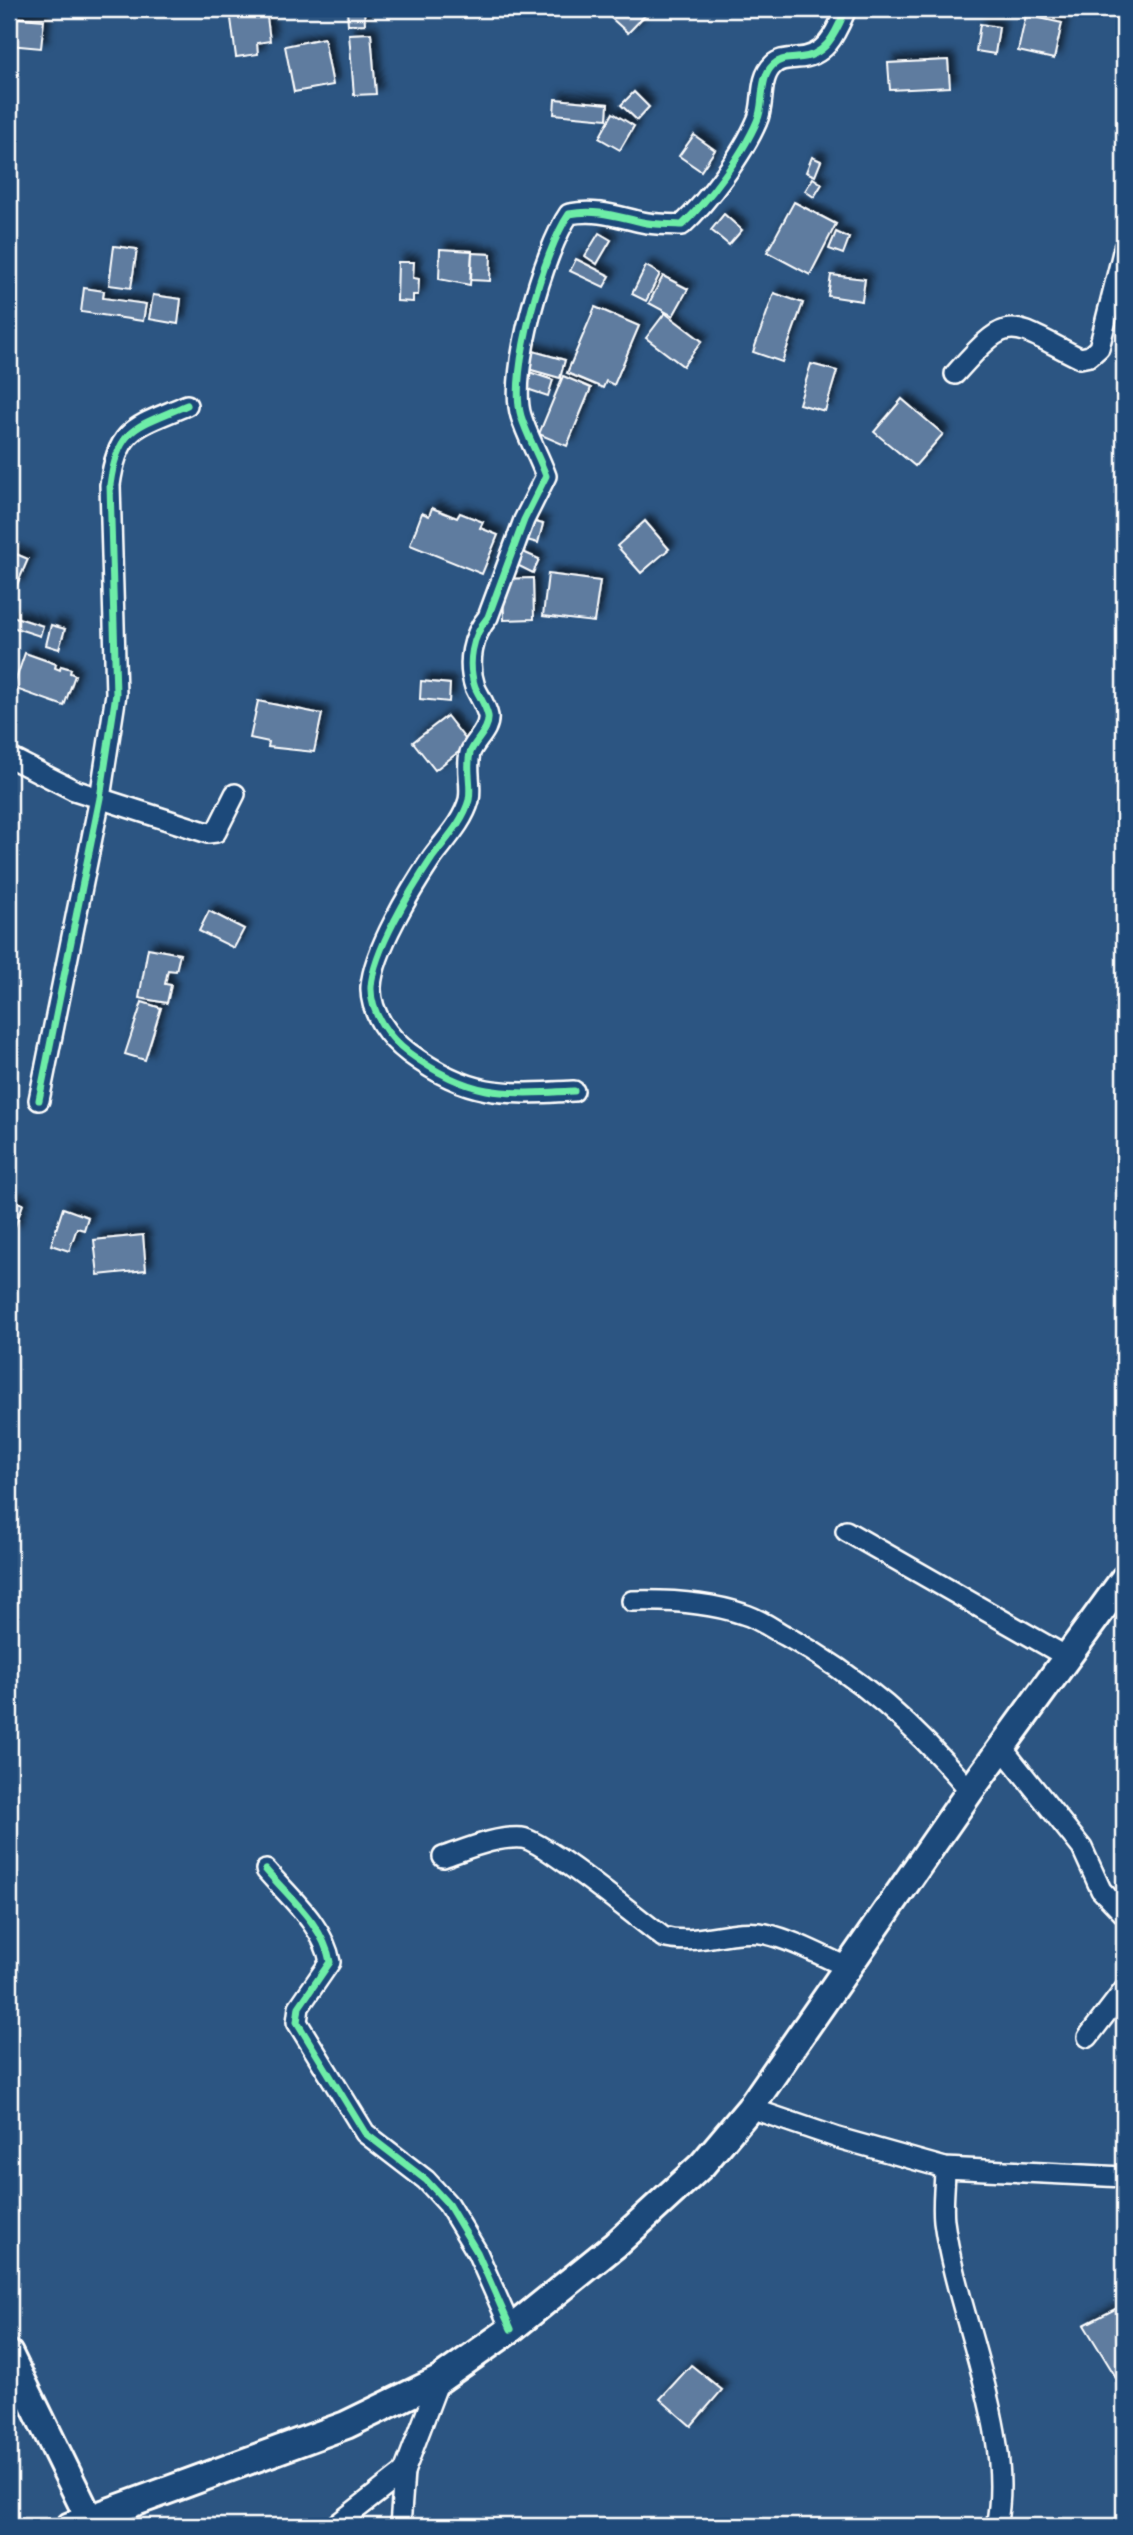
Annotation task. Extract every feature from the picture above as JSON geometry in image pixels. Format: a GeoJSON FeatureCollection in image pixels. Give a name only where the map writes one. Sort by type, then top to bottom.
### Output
{"type":"FeatureCollection","features":[{"type":"Feature","properties":{"kind":"main road"},"geometry":{"type":"LineString","coordinates":[[9,2354],[80,2522],[346,2425],[439,2380],[511,2329],[615,2245],[702,2165],[750,2108],[970,1791],[1124,1579]]}},
{"type":"Feature","properties":{"kind":"street"},"geometry":{"type":"LineString","coordinates":[[574,1091],[522,1094],[474,1089],[433,1070],[401,1047],[377,1018],[371,987],[385,941],[416,881],[463,815],[470,798],[467,773],[471,751],[488,724],[488,716],[473,678],[471,655],[524,520],[546,476],[521,416],[517,393],[527,332],[555,234],[569,214],[591,210],[644,223],[682,225],[694,214],[729,166],[758,120],[765,79],[771,66],[785,58],[813,56],[827,47],[846,9]]}},
{"type":"Feature","properties":{"kind":"street"},"geometry":{"type":"LineString","coordinates":[[954,374],[992,334],[1011,326],[1029,332],[1080,358],[1090,356],[1099,348],[1124,248]]}},
{"type":"Feature","properties":{"kind":"street"},"geometry":{"type":"LineString","coordinates":[[39,1100],[100,798],[116,694],[110,485],[113,461],[118,445],[126,435],[187,405]]}},
{"type":"Feature","properties":{"kind":"street"},"geometry":{"type":"LineString","coordinates":[[9,757],[74,790],[208,833],[216,832],[221,827],[235,794]]}},
{"type":"Feature","properties":{"kind":"street"},"geometry":{"type":"LineString","coordinates":[[846,1531],[1067,1657]]}},
{"type":"Feature","properties":{"kind":"street"},"geometry":{"type":"LineString","coordinates":[[632,1601],[694,1603],[746,1614],[830,1660],[891,1707],[932,1745],[970,1791]]}},
{"type":"Feature","properties":{"kind":"street"},"geometry":{"type":"LineString","coordinates":[[1002,1748],[1082,1848],[1101,1890],[1124,1914]]}},
{"type":"Feature","properties":{"kind":"street"},"geometry":{"type":"LineString","coordinates":[[443,1857],[494,1841],[522,1838],[558,1859],[663,1937],[674,1940],[727,1934],[766,1934],[847,1967]]}},
{"type":"Feature","properties":{"kind":"street"},"geometry":{"type":"LineString","coordinates":[[266,1870],[315,1927],[328,1950],[330,1962],[299,2007],[297,2022],[365,2133],[426,2180],[448,2204],[477,2252],[511,2329]]}},
{"type":"Feature","properties":{"kind":"street"},"geometry":{"type":"LineString","coordinates":[[1088,2037],[1124,1990]]}},
{"type":"Feature","properties":{"kind":"street"},"geometry":{"type":"LineString","coordinates":[[750,2108],[838,2138],[945,2168],[1124,2177]]}},
{"type":"Feature","properties":{"kind":"street"},"geometry":{"type":"LineString","coordinates":[[945,2168],[944,2220],[998,2454],[1000,2507],[996,2526]]}},
{"type":"Feature","properties":{"kind":"street"},"geometry":{"type":"LineString","coordinates":[[400,2526],[404,2472],[439,2380]]}},
{"type":"Feature","properties":{"kind":"street"},"geometry":{"type":"LineString","coordinates":[[335,2526],[404,2472]]}},
{"type":"Feature","properties":{"kind":"building"},"geometry":{"type":"Polygon","coordinates":[[[266,9],[270,41],[257,43],[258,54],[236,57],[230,11],[266,9]]]}},
{"type":"Feature","properties":{"kind":"building"},"geometry":{"type":"Polygon","coordinates":[[[347,9],[364,9],[365,24],[348,25],[347,9]]]}},
{"type":"Feature","properties":{"kind":"building"},"geometry":{"type":"Polygon","coordinates":[[[601,9],[651,9],[628,33],[601,9]]]}},
{"type":"Feature","properties":{"kind":"building"},"geometry":{"type":"Polygon","coordinates":[[[1030,9],[1064,9],[1063,16],[1030,9]]]}},
{"type":"Feature","properties":{"kind":"building"},"geometry":{"type":"Polygon","coordinates":[[[1026,15],[1062,23],[1054,59],[1018,51],[1026,15]]]}},
{"type":"Feature","properties":{"kind":"building"},"geometry":{"type":"Polygon","coordinates":[[[9,17],[44,20],[41,48],[9,45],[9,17]]]}},
{"type":"Feature","properties":{"kind":"building"},"geometry":{"type":"Polygon","coordinates":[[[980,24],[999,27],[995,54],[976,51],[980,24]]]}},
{"type":"Feature","properties":{"kind":"building"},"geometry":{"type":"Polygon","coordinates":[[[371,33],[376,94],[354,95],[349,34],[371,33]]]}},
{"type":"Feature","properties":{"kind":"building"},"geometry":{"type":"Polygon","coordinates":[[[324,38],[333,85],[294,92],[285,46],[324,38]]]}},
{"type":"Feature","properties":{"kind":"building"},"geometry":{"type":"Polygon","coordinates":[[[948,60],[950,87],[890,90],[888,63],[948,60]]]}},
{"type":"Feature","properties":{"kind":"building"},"geometry":{"type":"Polygon","coordinates":[[[634,92],[649,107],[637,120],[621,105],[634,92]]]}},
{"type":"Feature","properties":{"kind":"building"},"geometry":{"type":"Polygon","coordinates":[[[555,99],[608,104],[607,119],[554,114],[555,99]]]}},
{"type":"Feature","properties":{"kind":"building"},"geometry":{"type":"Polygon","coordinates":[[[613,113],[634,126],[620,150],[599,138],[613,113]]]}},
{"type":"Feature","properties":{"kind":"building"},"geometry":{"type":"Polygon","coordinates":[[[694,135],[715,150],[701,171],[679,156],[694,135]]]}},
{"type":"Feature","properties":{"kind":"building"},"geometry":{"type":"Polygon","coordinates":[[[812,157],[821,161],[815,176],[806,172],[812,157]]]}},
{"type":"Feature","properties":{"kind":"building"},"geometry":{"type":"Polygon","coordinates":[[[813,178],[822,184],[814,197],[805,191],[813,178]]]}},
{"type":"Feature","properties":{"kind":"building"},"geometry":{"type":"Polygon","coordinates":[[[794,202],[836,224],[810,275],[767,252],[794,202]]]}},
{"type":"Feature","properties":{"kind":"building"},"geometry":{"type":"Polygon","coordinates":[[[724,214],[742,230],[729,245],[711,230],[724,214]]]}},
{"type":"Feature","properties":{"kind":"building"},"geometry":{"type":"Polygon","coordinates":[[[836,232],[849,238],[843,254],[829,249],[836,232]]]}},
{"type":"Feature","properties":{"kind":"building"},"geometry":{"type":"Polygon","coordinates":[[[599,233],[611,240],[597,264],[585,256],[599,233]]]}},
{"type":"Feature","properties":{"kind":"building"},"geometry":{"type":"Polygon","coordinates":[[[114,246],[137,249],[131,288],[109,285],[114,246]]]}},
{"type":"Feature","properties":{"kind":"building"},"geometry":{"type":"Polygon","coordinates":[[[440,249],[472,251],[470,285],[439,279],[440,249]]]}},
{"type":"Feature","properties":{"kind":"building"},"geometry":{"type":"Polygon","coordinates":[[[472,253],[491,254],[490,281],[471,280],[472,253]]]}},
{"type":"Feature","properties":{"kind":"building"},"geometry":{"type":"Polygon","coordinates":[[[576,259],[610,276],[604,287],[570,271],[576,259]]]}},
{"type":"Feature","properties":{"kind":"building"},"geometry":{"type":"Polygon","coordinates":[[[398,262],[414,262],[413,278],[419,279],[418,295],[413,295],[413,302],[397,301],[398,262]]]}},
{"type":"Feature","properties":{"kind":"building"},"geometry":{"type":"Polygon","coordinates":[[[646,266],[660,274],[646,301],[632,294],[646,266]]]}},
{"type":"Feature","properties":{"kind":"building"},"geometry":{"type":"Polygon","coordinates":[[[831,275],[865,279],[862,301],[828,296],[831,275]]]}},
{"type":"Feature","properties":{"kind":"building"},"geometry":{"type":"Polygon","coordinates":[[[663,276],[688,289],[673,316],[649,303],[663,276]]]}},
{"type":"Feature","properties":{"kind":"building"},"geometry":{"type":"Polygon","coordinates":[[[84,288],[104,291],[103,298],[146,304],[143,321],[81,312],[84,288]]]}},
{"type":"Feature","properties":{"kind":"building"},"geometry":{"type":"Polygon","coordinates":[[[774,293],[803,303],[782,362],[753,352],[774,293]]]}},
{"type":"Feature","properties":{"kind":"building"},"geometry":{"type":"Polygon","coordinates":[[[153,295],[181,299],[178,324],[149,319],[153,295]]]}},
{"type":"Feature","properties":{"kind":"building"},"geometry":{"type":"Polygon","coordinates":[[[595,307],[639,326],[614,385],[606,381],[603,388],[567,373],[595,307]]]}},
{"type":"Feature","properties":{"kind":"building"},"geometry":{"type":"Polygon","coordinates":[[[665,313],[702,341],[683,366],[646,338],[665,313]]]}},
{"type":"Feature","properties":{"kind":"building"},"geometry":{"type":"Polygon","coordinates":[[[526,349],[565,360],[560,378],[521,367],[526,349]]]}},
{"type":"Feature","properties":{"kind":"building"},"geometry":{"type":"Polygon","coordinates":[[[811,364],[837,371],[825,411],[799,404],[811,364]]]}},
{"type":"Feature","properties":{"kind":"building"},"geometry":{"type":"Polygon","coordinates":[[[529,372],[553,380],[548,396],[524,388],[529,372]]]}},
{"type":"Feature","properties":{"kind":"building"},"geometry":{"type":"Polygon","coordinates":[[[563,376],[591,388],[567,446],[539,434],[563,376]]]}},
{"type":"Feature","properties":{"kind":"building"},"geometry":{"type":"Polygon","coordinates":[[[902,399],[943,434],[915,466],[874,432],[902,399]]]}},
{"type":"Feature","properties":{"kind":"building"},"geometry":{"type":"Polygon","coordinates":[[[432,508],[457,518],[460,513],[483,522],[480,528],[498,535],[482,574],[410,545],[422,513],[429,516],[432,508]]]}},
{"type":"Feature","properties":{"kind":"building"},"geometry":{"type":"Polygon","coordinates":[[[528,520],[543,524],[538,543],[523,539],[528,520]]]}},
{"type":"Feature","properties":{"kind":"building"},"geometry":{"type":"Polygon","coordinates":[[[645,521],[669,549],[641,573],[617,546],[645,521]]]}},
{"type":"Feature","properties":{"kind":"building"},"geometry":{"type":"Polygon","coordinates":[[[9,551],[28,559],[16,587],[9,583],[9,551]]]}},
{"type":"Feature","properties":{"kind":"building"},"geometry":{"type":"Polygon","coordinates":[[[523,552],[539,559],[533,573],[517,565],[523,552]]]}},
{"type":"Feature","properties":{"kind":"building"},"geometry":{"type":"Polygon","coordinates":[[[548,574],[600,581],[594,622],[543,616],[548,574]]]}},
{"type":"Feature","properties":{"kind":"building"},"geometry":{"type":"Polygon","coordinates":[[[533,578],[534,619],[504,620],[503,579],[533,578]]]}},
{"type":"Feature","properties":{"kind":"building"},"geometry":{"type":"Polygon","coordinates":[[[12,616],[43,626],[40,636],[9,626],[12,616]]]}},
{"type":"Feature","properties":{"kind":"building"},"geometry":{"type":"Polygon","coordinates":[[[51,625],[65,629],[59,649],[46,645],[51,625]]]}},
{"type":"Feature","properties":{"kind":"building"},"geometry":{"type":"Polygon","coordinates":[[[25,653],[56,664],[55,668],[60,670],[61,666],[71,669],[70,673],[75,675],[64,706],[13,688],[25,653]]]}},
{"type":"Feature","properties":{"kind":"building"},"geometry":{"type":"Polygon","coordinates":[[[421,681],[450,684],[449,702],[420,699],[421,681]]]}},
{"type":"Feature","properties":{"kind":"building"},"geometry":{"type":"Polygon","coordinates":[[[258,701],[322,714],[314,752],[268,747],[269,742],[250,738],[258,701]]]}},
{"type":"Feature","properties":{"kind":"building"},"geometry":{"type":"Polygon","coordinates":[[[447,716],[469,744],[435,770],[413,742],[447,716]]]}},
{"type":"Feature","properties":{"kind":"building"},"geometry":{"type":"Polygon","coordinates":[[[209,911],[244,929],[234,948],[199,931],[209,911]]]}},
{"type":"Feature","properties":{"kind":"building"},"geometry":{"type":"Polygon","coordinates":[[[148,948],[180,954],[176,971],[168,970],[165,984],[171,985],[167,1003],[139,998],[148,948]]]}},
{"type":"Feature","properties":{"kind":"building"},"geometry":{"type":"Polygon","coordinates":[[[142,1002],[161,1008],[145,1060],[125,1054],[142,1002]]]}},
{"type":"Feature","properties":{"kind":"building"},"geometry":{"type":"Polygon","coordinates":[[[9,1199],[23,1204],[13,1232],[9,1230],[9,1199]]]}},
{"type":"Feature","properties":{"kind":"building"},"geometry":{"type":"Polygon","coordinates":[[[63,1208],[88,1217],[84,1230],[77,1228],[69,1251],[51,1245],[63,1208]]]}},
{"type":"Feature","properties":{"kind":"building"},"geometry":{"type":"Polygon","coordinates":[[[143,1235],[146,1270],[98,1275],[94,1240],[143,1235]]]}},
{"type":"Feature","properties":{"kind":"building"},"geometry":{"type":"Polygon","coordinates":[[[1121,2306],[1124,2312],[1124,2380],[1119,2382],[1084,2325],[1121,2306]]]}},
{"type":"Feature","properties":{"kind":"building"},"geometry":{"type":"Polygon","coordinates":[[[691,2365],[722,2390],[691,2426],[660,2399],[691,2365]]]}},
{"type":"Feature","properties":{"kind":"cycle path"},"geometry":{"type":"LineString","coordinates":[[574,1091],[506,1092],[487,1090],[450,1078],[409,1053],[394,1040],[377,1015],[371,987],[373,972],[386,938],[404,903],[466,808],[470,789],[470,753],[488,721],[487,712],[475,687],[471,669],[472,650],[488,617],[524,520],[546,476],[521,416],[518,397],[524,343],[531,313],[549,255],[569,214],[597,213],[647,223],[682,225],[724,176],[751,134],[759,115],[768,71],[778,61],[807,57],[823,48],[834,34],[846,9]]}},
{"type":"Feature","properties":{"kind":"cycle path"},"geometry":{"type":"LineString","coordinates":[[39,1100],[100,798],[116,694],[110,485],[114,466],[118,451],[133,431],[155,418],[187,405]]}},
{"type":"Feature","properties":{"kind":"cycle path"},"geometry":{"type":"LineString","coordinates":[[266,1870],[313,1924],[321,1936],[330,1962],[299,2007],[297,2022],[365,2133],[426,2180],[448,2204],[477,2252],[511,2329]]}}]}
